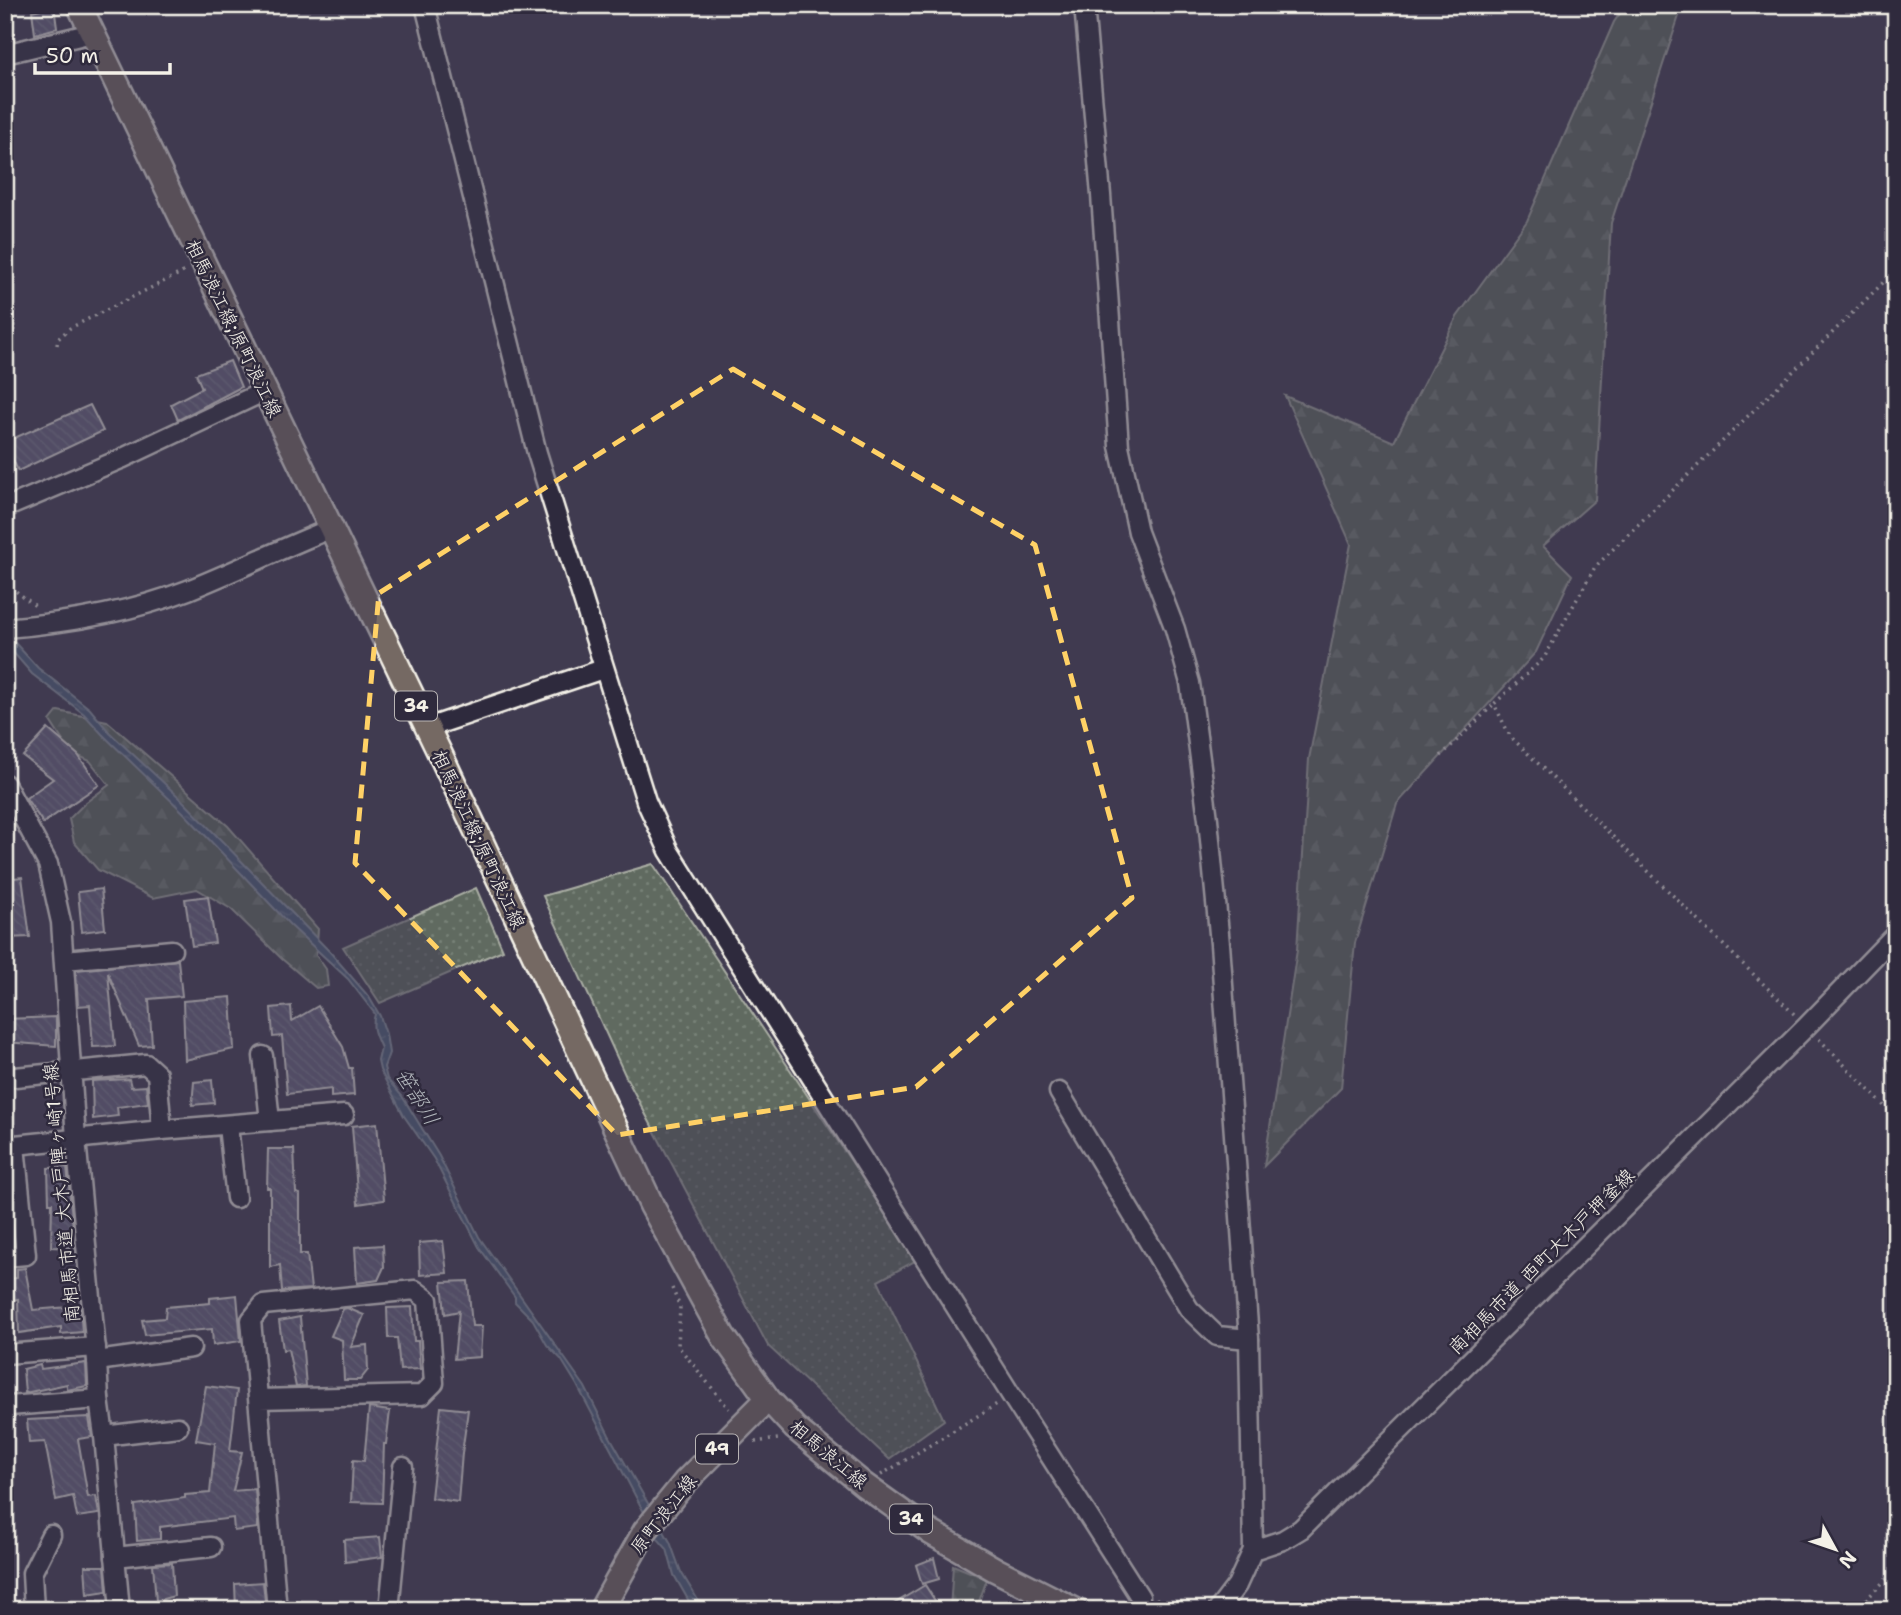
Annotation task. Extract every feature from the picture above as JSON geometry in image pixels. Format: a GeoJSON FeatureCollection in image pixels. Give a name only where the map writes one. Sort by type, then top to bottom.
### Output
{"type":"FeatureCollection","features":[{"type":"Feature","properties":{"kind":"main road","name":"相馬浪江線;原町浪江線"},"geometry":{"type":"LineString","coordinates":[[79,5],[427,729],[652,1206],[723,1336],[768,1399]]}},
{"type":"Feature","properties":{"kind":"main road","name":"相馬浪江線"},"geometry":{"type":"LineString","coordinates":[[768,1399],[795,1428],[876,1478],[930,1532],[996,1570],[1082,1606]]}},
{"type":"Feature","properties":{"kind":"main road","name":"原町浪江線"},"geometry":{"type":"LineString","coordinates":[[601,1610],[645,1531],[669,1501],[768,1399]]}},
{"type":"Feature","properties":{"kind":"street"},"geometry":{"type":"LineString","coordinates":[[425,5],[537,453],[646,801],[669,851],[1011,1395],[1147,1597]]}},
{"type":"Feature","properties":{"kind":"street"},"geometry":{"type":"LineString","coordinates":[[1084,5],[1119,446],[1138,532],[1174,629],[1190,683],[1208,819],[1220,944],[1249,1339],[1253,1550],[1237,1585],[1218,1610]]}},
{"type":"Feature","properties":{"kind":"street"},"geometry":{"type":"LineString","coordinates":[[5,54],[92,33]]}},
{"type":"Feature","properties":{"kind":"street"},"geometry":{"type":"LineString","coordinates":[[5,508],[121,459],[265,391]]}},
{"type":"Feature","properties":{"kind":"street"},"geometry":{"type":"LineString","coordinates":[[5,628],[50,624],[119,612],[186,591],[330,529]]}},
{"type":"Feature","properties":{"kind":"street"},"geometry":{"type":"LineString","coordinates":[[427,729],[603,669]]}},
{"type":"Feature","properties":{"kind":"street","name":"南相馬市道 大木戸陣ヶ崎1号線"},"geometry":{"type":"LineString","coordinates":[[5,784],[48,864],[57,895],[65,960],[76,1139],[120,1610]]}},
{"type":"Feature","properties":{"kind":"street","name":"南相馬市道 西町大木戸押釜線"},"geometry":{"type":"LineString","coordinates":[[1253,1550],[1283,1540],[1301,1529],[1806,1027],[1896,934]]}},
{"type":"Feature","properties":{"kind":"street"},"geometry":{"type":"LineString","coordinates":[[65,960],[172,950]]}},
{"type":"Feature","properties":{"kind":"street"},"geometry":{"type":"LineString","coordinates":[[263,1056],[270,1121]]}},
{"type":"Feature","properties":{"kind":"street"},"geometry":{"type":"LineString","coordinates":[[5,1078],[146,1064],[157,1074],[162,1130]]}},
{"type":"Feature","properties":{"kind":"street"},"geometry":{"type":"LineString","coordinates":[[1059,1092],[1189,1309],[1217,1336],[1249,1339]]}},
{"type":"Feature","properties":{"kind":"street"},"geometry":{"type":"LineString","coordinates":[[5,1257],[26,1255],[10,1146],[344,1115]]}},
{"type":"Feature","properties":{"kind":"street"},"geometry":{"type":"LineString","coordinates":[[228,1126],[236,1198]]}},
{"type":"Feature","properties":{"kind":"street"},"geometry":{"type":"LineString","coordinates":[[259,1399],[422,1395],[434,1382],[428,1300],[415,1290],[263,1305],[251,1320],[277,1610]]}},
{"type":"Feature","properties":{"kind":"street"},"geometry":{"type":"LineString","coordinates":[[5,1354],[96,1354],[191,1348]]}},
{"type":"Feature","properties":{"kind":"street"},"geometry":{"type":"LineString","coordinates":[[9,1406],[99,1399]]}},
{"type":"Feature","properties":{"kind":"street"},"geometry":{"type":"LineString","coordinates":[[104,1436],[178,1427]]}},
{"type":"Feature","properties":{"kind":"street"},"geometry":{"type":"LineString","coordinates":[[389,1610],[403,1467]]}},
{"type":"Feature","properties":{"kind":"street"},"geometry":{"type":"LineString","coordinates":[[34,1610],[32,1573],[51,1535]]}},
{"type":"Feature","properties":{"kind":"street"},"geometry":{"type":"LineString","coordinates":[[115,1557],[211,1547]]}},
{"type":"Feature","properties":{"kind":"path"},"geometry":{"type":"LineString","coordinates":[[57,345],[58,339],[70,328],[158,286],[202,261]]}},
{"type":"Feature","properties":{"kind":"path"},"geometry":{"type":"LineString","coordinates":[[1441,756],[1544,658],[1595,568],[1896,270]]}},
{"type":"Feature","properties":{"kind":"path"},"geometry":{"type":"LineString","coordinates":[[5,583],[31,602],[50,624]]}},
{"type":"Feature","properties":{"kind":"path"},"geometry":{"type":"LineString","coordinates":[[1494,704],[1510,736],[1896,1118]]}},
{"type":"Feature","properties":{"kind":"path"},"geometry":{"type":"LineString","coordinates":[[670,1284],[680,1307],[678,1346],[729,1409]]}},
{"type":"Feature","properties":{"kind":"path"},"geometry":{"type":"LineString","coordinates":[[876,1478],[1011,1395]]}},
{"type":"Feature","properties":{"kind":"path"},"geometry":{"type":"LineString","coordinates":[[1856,1610],[1896,1569]]}},
{"type":"Feature","properties":{"kind":"path"},"geometry":{"type":"LineString","coordinates":[[1147,1597],[1164,1610]]}},
{"type":"Feature","properties":{"kind":"path"},"geometry":{"type":"LineString","coordinates":[[1082,1606],[1106,1610]]}},
{"type":"Feature","properties":{"kind":"highlighted area"},"geometry":{"type":"Polygon","coordinates":[[[733,369],[1035,545],[1132,898],[916,1087],[617,1135],[355,863],[379,593],[733,369]]]}},
{"type":"Feature","properties":{"kind":"green space"},"geometry":{"type":"Polygon","coordinates":[[[1626,5],[1685,5],[1679,16],[1611,223],[1595,500],[1543,546],[1572,575],[1536,652],[1397,804],[1355,943],[1341,1088],[1264,1166],[1297,950],[1309,759],[1351,544],[1285,396],[1394,442],[1457,317],[1527,221],[1614,22],[1626,5]]]}},
{"type":"Feature","properties":{"kind":"green space"},"geometry":{"type":"Polygon","coordinates":[[[58,711],[107,721],[228,826],[318,929],[316,955],[326,969],[328,986],[316,988],[231,909],[197,889],[153,898],[98,870],[74,842],[69,819],[109,785],[90,761],[70,752],[50,721],[58,711]]]}},
{"type":"Feature","properties":{"kind":"green space"},"geometry":{"type":"Polygon","coordinates":[[[653,864],[917,1260],[878,1281],[944,1420],[889,1459],[768,1346],[626,1077],[543,896],[653,864]]]}},
{"type":"Feature","properties":{"kind":"green space"},"geometry":{"type":"Polygon","coordinates":[[[476,888],[503,950],[380,1003],[343,947],[476,888]]]}},
{"type":"Feature","properties":{"kind":"green space"},"geometry":{"type":"Polygon","coordinates":[[[953,1565],[987,1579],[976,1610],[950,1610],[953,1565]]]}},
{"type":"Feature","properties":{"kind":"water"},"geometry":{"type":"Polygon","coordinates":[[[5,632],[38,668],[90,709],[110,733],[180,798],[330,952],[369,997],[386,1034],[389,1053],[384,1067],[387,1079],[402,1096],[439,1156],[479,1237],[585,1387],[670,1542],[681,1572],[704,1610],[694,1610],[674,1575],[667,1549],[658,1539],[577,1385],[561,1359],[547,1345],[533,1320],[515,1302],[515,1297],[479,1247],[434,1159],[404,1116],[380,1070],[378,1061],[381,1048],[375,1035],[375,1014],[348,979],[290,925],[185,814],[84,714],[32,674],[5,643],[5,632]]]}},
{"type":"Feature","properties":{"kind":"building"},"geometry":{"type":"Polygon","coordinates":[[[54,6],[57,28],[35,34],[32,11],[54,6]]]}},
{"type":"Feature","properties":{"kind":"building"},"geometry":{"type":"Polygon","coordinates":[[[230,361],[241,387],[178,420],[171,404],[202,388],[196,374],[230,361]]]}},
{"type":"Feature","properties":{"kind":"building"},"geometry":{"type":"Polygon","coordinates":[[[90,405],[103,431],[18,471],[5,442],[90,405]]]}},
{"type":"Feature","properties":{"kind":"building"},"geometry":{"type":"Polygon","coordinates":[[[48,729],[78,755],[99,785],[43,823],[26,798],[53,779],[23,756],[48,729]]]}},
{"type":"Feature","properties":{"kind":"building"},"geometry":{"type":"Polygon","coordinates":[[[22,877],[30,937],[5,938],[5,879],[22,877]]]}},
{"type":"Feature","properties":{"kind":"building"},"geometry":{"type":"Polygon","coordinates":[[[101,889],[105,929],[82,932],[78,892],[101,889]]]}},
{"type":"Feature","properties":{"kind":"building"},"geometry":{"type":"Polygon","coordinates":[[[208,896],[215,943],[192,946],[185,899],[208,896]]]}},
{"type":"Feature","properties":{"kind":"building"},"geometry":{"type":"Polygon","coordinates":[[[178,960],[182,996],[149,999],[152,1045],[139,1046],[108,973],[115,1046],[93,1047],[90,1005],[78,1006],[76,970],[178,960]]]}},
{"type":"Feature","properties":{"kind":"building"},"geometry":{"type":"Polygon","coordinates":[[[231,997],[234,1049],[185,1060],[183,1001],[231,997]]]}},
{"type":"Feature","properties":{"kind":"building"},"geometry":{"type":"Polygon","coordinates":[[[291,1006],[292,1021],[318,1006],[343,1047],[349,1068],[352,1068],[354,1095],[331,1097],[331,1089],[287,1094],[282,1036],[273,1037],[271,1008],[291,1006]]]}},
{"type":"Feature","properties":{"kind":"building"},"geometry":{"type":"Polygon","coordinates":[[[56,1017],[56,1046],[5,1042],[5,1019],[56,1017]]]}},
{"type":"Feature","properties":{"kind":"building"},"geometry":{"type":"Polygon","coordinates":[[[129,1079],[131,1087],[146,1086],[148,1103],[117,1107],[118,1116],[93,1119],[92,1081],[129,1079]]]}},
{"type":"Feature","properties":{"kind":"building"},"geometry":{"type":"Polygon","coordinates":[[[212,1080],[214,1103],[192,1105],[194,1082],[212,1080]]]}},
{"type":"Feature","properties":{"kind":"building"},"geometry":{"type":"Polygon","coordinates":[[[377,1123],[384,1200],[358,1204],[352,1126],[377,1123]]]}},
{"type":"Feature","properties":{"kind":"building"},"geometry":{"type":"Polygon","coordinates":[[[268,1149],[294,1149],[296,1193],[300,1194],[300,1254],[307,1254],[311,1289],[282,1291],[280,1265],[270,1267],[268,1149]]]}},
{"type":"Feature","properties":{"kind":"building"},"geometry":{"type":"Polygon","coordinates":[[[67,1167],[75,1248],[51,1247],[52,1203],[49,1203],[48,1168],[67,1167]]]}},
{"type":"Feature","properties":{"kind":"building"},"geometry":{"type":"Polygon","coordinates":[[[443,1241],[447,1273],[420,1275],[419,1243],[443,1241]]]}},
{"type":"Feature","properties":{"kind":"building"},"geometry":{"type":"Polygon","coordinates":[[[383,1245],[384,1267],[378,1280],[357,1283],[355,1247],[383,1245]]]}},
{"type":"Feature","properties":{"kind":"building"},"geometry":{"type":"Polygon","coordinates":[[[25,1268],[33,1310],[80,1306],[82,1332],[61,1334],[61,1327],[19,1333],[18,1299],[7,1301],[5,1280],[17,1278],[17,1269],[25,1268]]]}},
{"type":"Feature","properties":{"kind":"building"},"geometry":{"type":"Polygon","coordinates":[[[468,1281],[472,1326],[482,1326],[480,1357],[454,1359],[459,1311],[445,1314],[442,1282],[468,1281]]]}},
{"type":"Feature","properties":{"kind":"building"},"geometry":{"type":"Polygon","coordinates":[[[237,1295],[241,1341],[213,1345],[212,1329],[145,1335],[142,1320],[165,1318],[166,1307],[210,1303],[210,1298],[237,1295]]]}},
{"type":"Feature","properties":{"kind":"building"},"geometry":{"type":"Polygon","coordinates":[[[412,1307],[414,1341],[418,1341],[420,1369],[400,1370],[397,1338],[388,1338],[387,1308],[412,1307]]]}},
{"type":"Feature","properties":{"kind":"building"},"geometry":{"type":"Polygon","coordinates":[[[343,1309],[364,1315],[351,1347],[367,1345],[368,1370],[360,1380],[344,1380],[342,1340],[331,1336],[343,1309]]]}},
{"type":"Feature","properties":{"kind":"building"},"geometry":{"type":"Polygon","coordinates":[[[300,1317],[306,1386],[296,1387],[288,1349],[283,1350],[279,1321],[300,1317]]]}},
{"type":"Feature","properties":{"kind":"building"},"geometry":{"type":"Polygon","coordinates":[[[86,1363],[87,1386],[67,1390],[67,1384],[25,1393],[23,1369],[40,1365],[41,1369],[86,1363]]]}},
{"type":"Feature","properties":{"kind":"building"},"geometry":{"type":"Polygon","coordinates":[[[206,1386],[237,1390],[230,1451],[242,1452],[233,1491],[255,1489],[258,1528],[234,1531],[233,1518],[160,1527],[160,1539],[137,1541],[135,1505],[210,1493],[215,1443],[196,1440],[206,1386]]]}},
{"type":"Feature","properties":{"kind":"building"},"geometry":{"type":"Polygon","coordinates":[[[441,1407],[468,1410],[458,1502],[431,1498],[441,1407]]]}},
{"type":"Feature","properties":{"kind":"building"},"geometry":{"type":"Polygon","coordinates":[[[369,1408],[390,1411],[384,1444],[382,1503],[351,1502],[353,1460],[364,1461],[369,1408]]]}},
{"type":"Feature","properties":{"kind":"building"},"geometry":{"type":"Polygon","coordinates":[[[89,1417],[92,1437],[78,1439],[88,1497],[96,1496],[99,1514],[77,1517],[73,1496],[56,1500],[45,1442],[29,1443],[27,1420],[89,1417]]]}},
{"type":"Feature","properties":{"kind":"building"},"geometry":{"type":"Polygon","coordinates":[[[380,1537],[382,1557],[345,1562],[344,1540],[380,1537]]]}},
{"type":"Feature","properties":{"kind":"building"},"geometry":{"type":"Polygon","coordinates":[[[934,1558],[939,1579],[922,1584],[916,1565],[934,1558]]]}},
{"type":"Feature","properties":{"kind":"building"},"geometry":{"type":"Polygon","coordinates":[[[172,1563],[174,1596],[156,1601],[153,1564],[172,1563]]]}},
{"type":"Feature","properties":{"kind":"building"},"geometry":{"type":"Polygon","coordinates":[[[85,1566],[105,1566],[107,1591],[87,1594],[85,1566]]]}},
{"type":"Feature","properties":{"kind":"building"},"geometry":{"type":"Polygon","coordinates":[[[263,1582],[266,1610],[236,1610],[235,1584],[263,1582]]]}},
{"type":"Feature","properties":{"kind":"building"},"geometry":{"type":"Polygon","coordinates":[[[925,1585],[941,1610],[884,1610],[925,1585]]]}},
{"type":"Feature","properties":{"kind":"water label","name":"笹部川"},"geometry":{"type":"Point","coordinates":[417,1097]}}]}
